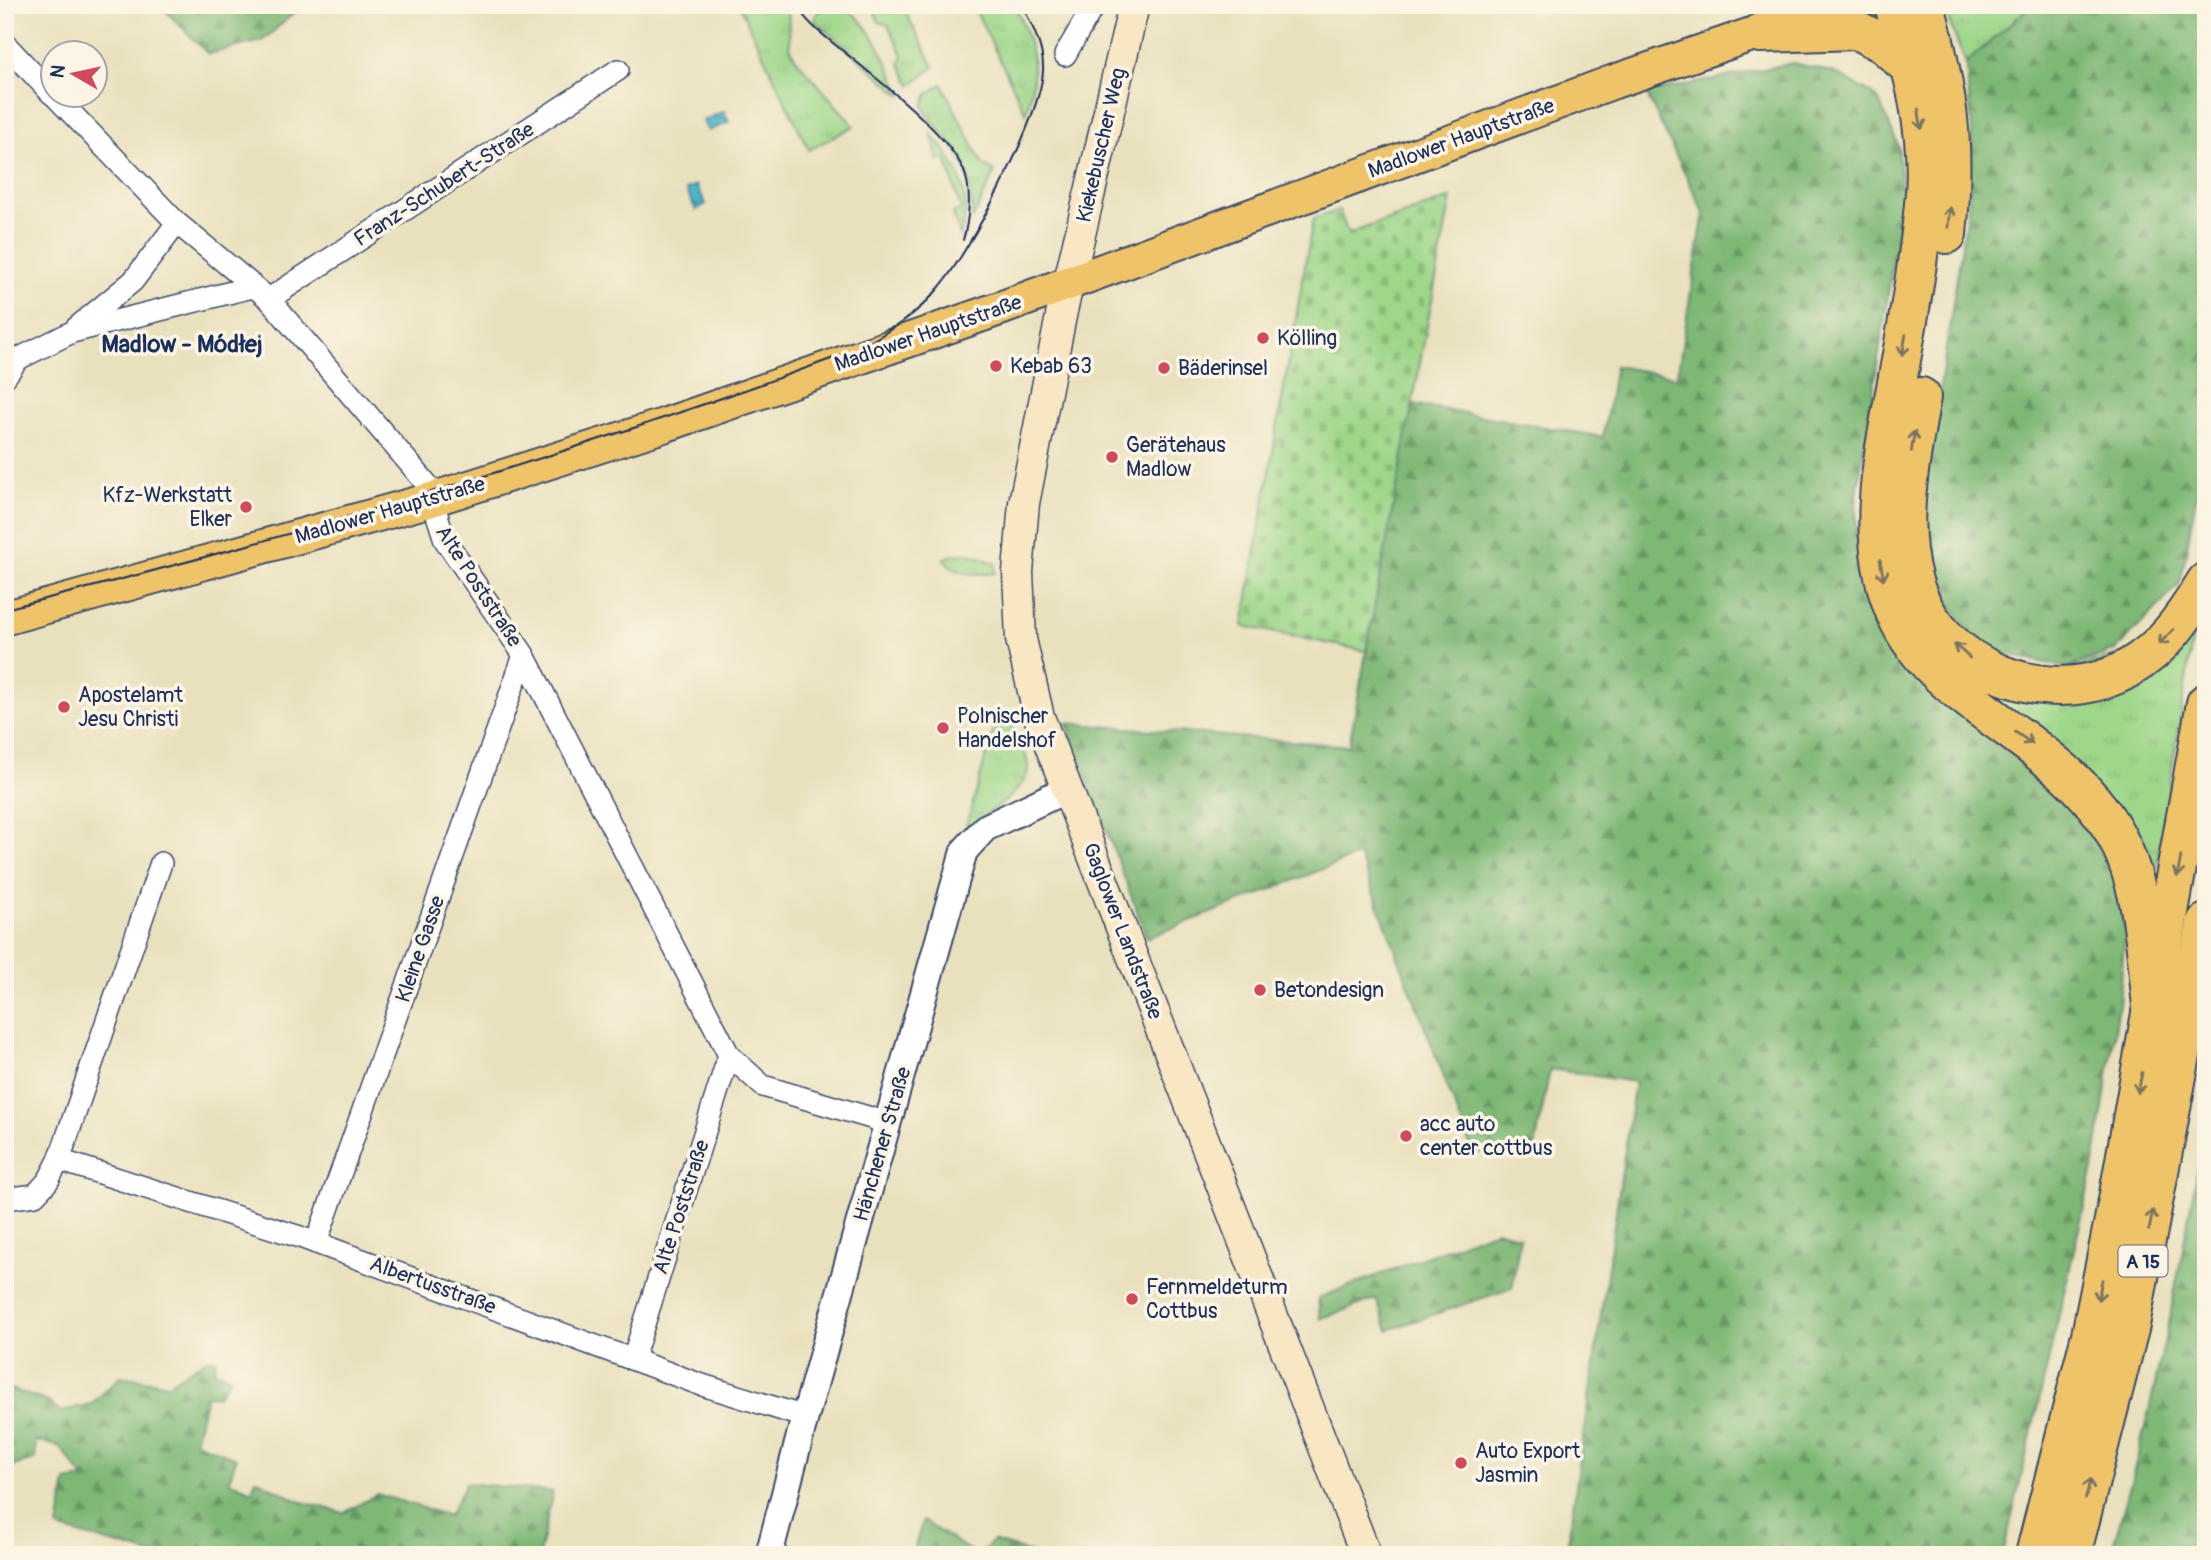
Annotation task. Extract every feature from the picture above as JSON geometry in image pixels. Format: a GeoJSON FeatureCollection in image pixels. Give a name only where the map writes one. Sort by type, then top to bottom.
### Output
{"type":"FeatureCollection","features":[{"type":"Feature","properties":{"kind":"highway"},"geometry":{"type":"LineString","coordinates":[[1894,5],[1913,70],[1923,140],[1925,191],[1908,324],[1881,477],[1877,539],[1882,572],[1893,608],[1909,639],[1926,660],[1969,700],[2058,764],[2079,783],[2114,831],[2136,888],[2153,1016]]}},
{"type":"Feature","properties":{"kind":"highway"},"geometry":{"type":"LineString","coordinates":[[1926,5],[1943,70],[1952,160],[1946,237],[1909,467],[1906,551],[1913,584],[1944,634],[1967,656],[2012,680],[2040,686],[2073,687],[2100,681],[2128,668],[2153,651],[2180,623],[2206,582]]}},
{"type":"Feature","properties":{"kind":"highway"},"geometry":{"type":"LineString","coordinates":[[1760,33],[1857,30],[1885,44],[1913,70]]}},
{"type":"Feature","properties":{"kind":"highway","name":"A 15"},"geometry":{"type":"LineString","coordinates":[[2035,1555],[2091,1335],[2153,1016],[2206,703]]}},
{"type":"Feature","properties":{"kind":"highway","name":"A 15"},"geometry":{"type":"LineString","coordinates":[[2071,1555],[2130,1325],[2202,956],[2206,923]]}},
{"type":"Feature","properties":{"kind":"main road","name":"Kiekebuscher Weg"},"geometry":{"type":"LineString","coordinates":[[1068,284],[1134,5]]}},
{"type":"Feature","properties":{"kind":"main road","name":"Madlower Hauptstraße"},"geometry":{"type":"LineString","coordinates":[[5,618],[430,500],[665,425],[1068,284],[1613,82],[1837,5]]}},
{"type":"Feature","properties":{"kind":"main road","name":"Gaglower Landstraße"},"geometry":{"type":"LineString","coordinates":[[1068,284],[1024,503],[1018,572],[1021,639],[1039,717],[1366,1555]]}},
{"type":"Feature","properties":{"kind":"street"},"geometry":{"type":"LineString","coordinates":[[1065,55],[1094,5]]}},
{"type":"Feature","properties":{"kind":"street","name":"Alte Poststraße"},"geometry":{"type":"LineString","coordinates":[[5,44],[38,78]]}},
{"type":"Feature","properties":{"kind":"street","name":"Franz-Schubert-Straße"},"geometry":{"type":"LineString","coordinates":[[72,332],[261,293],[618,69]]}},
{"type":"Feature","properties":{"kind":"street","name":"Alte Poststraße"},"geometry":{"type":"LineString","coordinates":[[66,108],[177,223],[261,293],[399,447],[427,484],[445,540],[524,656],[729,1055],[763,1086],[888,1123]]}},
{"type":"Feature","properties":{"kind":"street","name":"Franz-Schubert-Straße"},"geometry":{"type":"LineString","coordinates":[[5,377],[18,359],[72,332],[133,281],[177,223]]}},
{"type":"Feature","properties":{"kind":"street","name":"Kleine Gasse"},"geometry":{"type":"LineString","coordinates":[[316,1243],[524,656]]}},
{"type":"Feature","properties":{"kind":"street","name":"Hänchener Straße"},"geometry":{"type":"LineString","coordinates":[[769,1555],[805,1417],[964,851],[985,828],[1067,789]]}},
{"type":"Feature","properties":{"kind":"street"},"geometry":{"type":"LineString","coordinates":[[5,1199],[35,1195],[48,1181],[59,1160],[161,863]]}},
{"type":"Feature","properties":{"kind":"street","name":"Alte Poststraße"},"geometry":{"type":"LineString","coordinates":[[633,1359],[729,1055]]}},
{"type":"Feature","properties":{"kind":"street","name":"Albertusstraße"},"geometry":{"type":"LineString","coordinates":[[59,1160],[316,1243],[699,1384],[805,1417]]}},
{"type":"Feature","properties":{"kind":"green space"},"geometry":{"type":"Polygon","coordinates":[[[160,5],[303,5],[262,41],[208,54],[160,5]]]}},
{"type":"Feature","properties":{"kind":"green space"},"geometry":{"type":"Polygon","coordinates":[[[739,5],[788,5],[790,47],[795,58],[854,126],[809,150],[739,5]]]}},
{"type":"Feature","properties":{"kind":"green space"},"geometry":{"type":"Polygon","coordinates":[[[830,5],[855,15],[866,26],[884,55],[903,97],[814,20],[819,10],[830,5]]]}},
{"type":"Feature","properties":{"kind":"green space"},"geometry":{"type":"Polygon","coordinates":[[[880,5],[902,5],[934,67],[911,85],[900,64],[903,55],[888,25],[879,22],[875,13],[880,5]]]}},
{"type":"Feature","properties":{"kind":"green space"},"geometry":{"type":"Polygon","coordinates":[[[973,5],[1015,5],[1033,58],[1033,83],[1026,113],[973,5]]]}},
{"type":"Feature","properties":{"kind":"green space"},"geometry":{"type":"Polygon","coordinates":[[[1949,5],[2032,5],[1966,63],[1946,14],[1949,5]]]}},
{"type":"Feature","properties":{"kind":"green space"},"geometry":{"type":"Polygon","coordinates":[[[2032,5],[2206,5],[2206,444],[2180,584],[2116,650],[2067,668],[1981,648],[1935,584],[1922,503],[1970,193],[1972,131],[1966,63],[2032,5]]]}},
{"type":"Feature","properties":{"kind":"green space"},"geometry":{"type":"Polygon","coordinates":[[[1793,63],[1835,73],[1877,97],[1898,145],[1903,199],[1856,501],[1858,571],[1876,627],[1936,699],[2044,771],[2090,821],[2113,865],[2125,932],[2119,1005],[2094,1164],[2003,1555],[1566,1555],[1635,1082],[1550,1069],[1533,1157],[1497,1151],[1473,1153],[1359,855],[1147,938],[1066,723],[1349,746],[1412,404],[1603,437],[1615,366],[1677,377],[1704,213],[1646,93],[1793,63]]]}},
{"type":"Feature","properties":{"kind":"green space"},"geometry":{"type":"Polygon","coordinates":[[[942,84],[983,165],[995,172],[972,220],[971,193],[965,167],[956,150],[923,106],[928,94],[942,84]]]}},
{"type":"Feature","properties":{"kind":"green space"},"geometry":{"type":"Polygon","coordinates":[[[932,135],[949,157],[961,181],[965,208],[960,236],[953,213],[961,210],[946,159],[938,161],[932,135]]]}},
{"type":"Feature","properties":{"kind":"green space"},"geometry":{"type":"Polygon","coordinates":[[[1451,198],[1366,651],[1243,626],[1313,219],[1339,210],[1348,234],[1451,198]]]}},
{"type":"Feature","properties":{"kind":"green space"},"geometry":{"type":"Polygon","coordinates":[[[969,554],[995,563],[995,573],[974,574],[960,571],[944,559],[953,555],[969,554]]]}},
{"type":"Feature","properties":{"kind":"green space"},"geometry":{"type":"Polygon","coordinates":[[[2193,635],[2154,884],[1961,670],[2002,688],[2193,635]]]}},
{"type":"Feature","properties":{"kind":"green space"},"geometry":{"type":"Polygon","coordinates":[[[998,715],[1007,715],[1025,753],[1027,774],[1014,792],[965,830],[998,715]]]}},
{"type":"Feature","properties":{"kind":"green space"},"geometry":{"type":"Polygon","coordinates":[[[2206,1122],[2206,1555],[2110,1555],[2153,1394],[2206,1122]]]}},
{"type":"Feature","properties":{"kind":"green space"},"geometry":{"type":"Polygon","coordinates":[[[1496,1230],[1520,1237],[1512,1288],[1388,1330],[1376,1299],[1320,1319],[1318,1298],[1496,1230]]]}},
{"type":"Feature","properties":{"kind":"green space"},"geometry":{"type":"Polygon","coordinates":[[[207,1359],[216,1359],[214,1371],[231,1377],[218,1396],[206,1395],[195,1442],[236,1458],[229,1481],[252,1491],[256,1479],[298,1501],[344,1513],[377,1494],[449,1516],[466,1483],[553,1492],[539,1555],[155,1555],[58,1528],[66,1481],[84,1478],[59,1446],[36,1441],[35,1460],[5,1468],[5,1387],[48,1402],[61,1412],[93,1403],[121,1376],[168,1384],[207,1359]]]}},
{"type":"Feature","properties":{"kind":"green space"},"geometry":{"type":"Polygon","coordinates":[[[923,1521],[977,1555],[912,1555],[923,1521]]]}},
{"type":"Feature","properties":{"kind":"green space"},"geometry":{"type":"Polygon","coordinates":[[[993,1541],[1037,1555],[979,1555],[993,1541]]]}},
{"type":"Feature","properties":{"kind":"water"},"geometry":{"type":"Polygon","coordinates":[[[724,111],[729,122],[708,131],[703,121],[724,111]]]}},
{"type":"Feature","properties":{"kind":"water"},"geometry":{"type":"Polygon","coordinates":[[[696,185],[706,204],[696,210],[686,190],[696,185]]]}},
{"type":"Feature","properties":{"kind":"tram line"},"geometry":{"type":"LineString","coordinates":[[796,5],[815,28],[926,122],[955,156],[967,179],[969,196],[963,240]]}},
{"type":"Feature","properties":{"kind":"tram line"},"geometry":{"type":"LineString","coordinates":[[5,609],[328,523],[542,458],[753,387],[858,349],[880,336],[901,323],[938,289],[985,216],[1018,150],[1031,119],[1043,70],[1039,45],[1022,5]]}},
{"type":"Feature","properties":{"kind":"place","name":"Kölling"},"geometry":{"type":"Point","coordinates":[1263,338]}},
{"type":"Feature","properties":{"kind":"place","name":"Kebab 63"},"geometry":{"type":"Point","coordinates":[996,366]}},
{"type":"Feature","properties":{"kind":"place","name":"Bäderinsel"},"geometry":{"type":"Point","coordinates":[1164,368]}},
{"type":"Feature","properties":{"kind":"place","name":"Gerätehaus Madlow"},"geometry":{"type":"Point","coordinates":[1112,457]}},
{"type":"Feature","properties":{"kind":"place","name":"Kfz-Werkstatt Elker"},"geometry":{"type":"Point","coordinates":[246,507]}},
{"type":"Feature","properties":{"kind":"place","name":"Apostelamt Jesu Christi"},"geometry":{"type":"Point","coordinates":[64,707]}},
{"type":"Feature","properties":{"kind":"place","name":"Polnischer Handelshof"},"geometry":{"type":"Point","coordinates":[943,728]}},
{"type":"Feature","properties":{"kind":"place","name":"Betondesign"},"geometry":{"type":"Point","coordinates":[1260,990]}},
{"type":"Feature","properties":{"kind":"place","name":"acc auto center cottbus"},"geometry":{"type":"Point","coordinates":[1406,1136]}},
{"type":"Feature","properties":{"kind":"place","name":"Fernmeldeturm Cottbus"},"geometry":{"type":"Point","coordinates":[1132,1299]}},
{"type":"Feature","properties":{"kind":"place","name":"Auto Export Jasmin"},"geometry":{"type":"Point","coordinates":[1461,1463]}},
{"type":"Feature","properties":{"kind":"district","name":"Madlow - Módłej"},"geometry":{"type":"Point","coordinates":[182,344]}}]}
